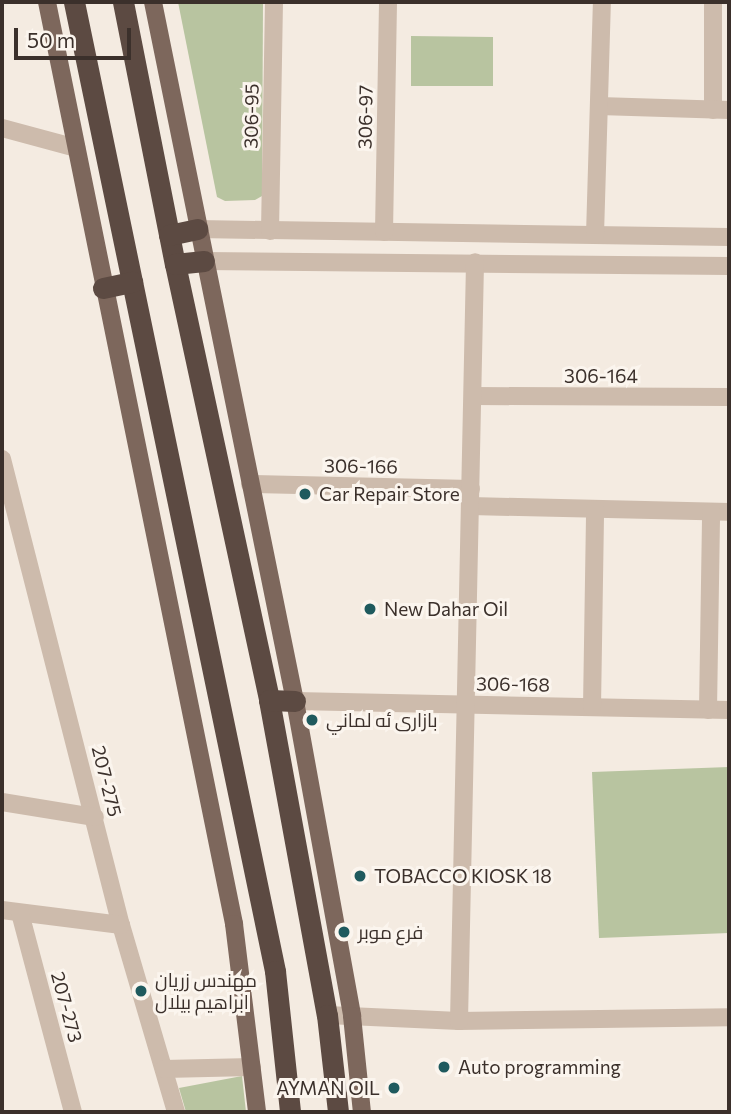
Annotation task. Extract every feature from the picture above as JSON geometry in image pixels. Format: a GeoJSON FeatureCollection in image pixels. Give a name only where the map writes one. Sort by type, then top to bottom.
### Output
{"type":"FeatureCollection","features":[{"type":"Feature","properties":{"kind":"highway"},"geometry":{"type":"LineString","coordinates":[[74,2],[275,971],[290,1112]]}},
{"type":"Feature","properties":{"kind":"highway"},"geometry":{"type":"LineString","coordinates":[[123,2],[175,264],[269,700],[327,1016],[338,1112]]}},
{"type":"Feature","properties":{"kind":"highway"},"geometry":{"type":"LineString","coordinates":[[169,235],[197,229]]}},
{"type":"Feature","properties":{"kind":"highway"},"geometry":{"type":"LineString","coordinates":[[175,264],[204,261]]}},
{"type":"Feature","properties":{"kind":"highway"},"geometry":{"type":"LineString","coordinates":[[103,288],[132,282]]}},
{"type":"Feature","properties":{"kind":"highway"},"geometry":{"type":"LineString","coordinates":[[269,700],[295,701]]}},
{"type":"Feature","properties":{"kind":"main road"},"geometry":{"type":"LineString","coordinates":[[47,2],[234,925],[257,1112]]}},
{"type":"Feature","properties":{"kind":"main road"},"geometry":{"type":"LineString","coordinates":[[153,2],[295,701],[352,1016],[362,1112]]}},
{"type":"Feature","properties":{"kind":"street","name":"306-95"},"geometry":{"type":"LineString","coordinates":[[270,231],[274,2]]}},
{"type":"Feature","properties":{"kind":"street","name":"306-97"},"geometry":{"type":"LineString","coordinates":[[384,232],[388,2]]}},
{"type":"Feature","properties":{"kind":"street"},"geometry":{"type":"LineString","coordinates":[[595,235],[602,2]]}},
{"type":"Feature","properties":{"kind":"street"},"geometry":{"type":"LineString","coordinates":[[599,106],[721,110],[713,2]]}},
{"type":"Feature","properties":{"kind":"street"},"geometry":{"type":"LineString","coordinates":[[2,128],[76,148]]}},
{"type":"Feature","properties":{"kind":"street"},"geometry":{"type":"LineString","coordinates":[[197,229],[729,237]]}},
{"type":"Feature","properties":{"kind":"street"},"geometry":{"type":"LineString","coordinates":[[204,261],[729,266]]}},
{"type":"Feature","properties":{"kind":"street"},"geometry":{"type":"LineString","coordinates":[[459,1021],[475,262]]}},
{"type":"Feature","properties":{"kind":"street","name":"306-164"},"geometry":{"type":"LineString","coordinates":[[473,396],[729,397]]}},
{"type":"Feature","properties":{"kind":"street","name":"207-275"},"geometry":{"type":"LineString","coordinates":[[2,459],[7,497],[95,817],[121,925],[176,1112]]}},
{"type":"Feature","properties":{"kind":"street","name":"306-166"},"geometry":{"type":"LineString","coordinates":[[250,484],[595,509],[720,512]]}},
{"type":"Feature","properties":{"kind":"street"},"geometry":{"type":"LineString","coordinates":[[592,707],[595,509]]}},
{"type":"Feature","properties":{"kind":"street"},"geometry":{"type":"LineString","coordinates":[[708,710],[720,512]]}},
{"type":"Feature","properties":{"kind":"street","name":"306-168"},"geometry":{"type":"LineString","coordinates":[[295,701],[729,710]]}},
{"type":"Feature","properties":{"kind":"street"},"geometry":{"type":"LineString","coordinates":[[2,802],[95,817]]}},
{"type":"Feature","properties":{"kind":"street"},"geometry":{"type":"LineString","coordinates":[[2,910],[121,925]]}},
{"type":"Feature","properties":{"kind":"street","name":"207-273"},"geometry":{"type":"LineString","coordinates":[[20,913],[73,1112]]}},
{"type":"Feature","properties":{"kind":"street"},"geometry":{"type":"LineString","coordinates":[[327,1016],[459,1021],[729,1017]]}},
{"type":"Feature","properties":{"kind":"street"},"geometry":{"type":"LineString","coordinates":[[164,1069],[252,1067]]}},
{"type":"Feature","properties":{"kind":"green space"},"geometry":{"type":"Polygon","coordinates":[[[178,2],[263,2],[262,196],[255,200],[225,201],[217,197],[178,2]]]}},
{"type":"Feature","properties":{"kind":"green space"},"geometry":{"type":"Polygon","coordinates":[[[411,36],[493,37],[493,86],[411,86],[411,36]]]}},
{"type":"Feature","properties":{"kind":"green space"},"geometry":{"type":"Polygon","coordinates":[[[729,767],[729,933],[599,938],[592,772],[729,767]]]}},
{"type":"Feature","properties":{"kind":"green space"},"geometry":{"type":"Polygon","coordinates":[[[242,1076],[246,1112],[186,1112],[179,1088],[242,1076]]]}},
{"type":"Feature","properties":{"kind":"place","name":"Car Repair Store"},"geometry":{"type":"Point","coordinates":[305,494]}},
{"type":"Feature","properties":{"kind":"place","name":"New Dahar Oil"},"geometry":{"type":"Point","coordinates":[370,609]}},
{"type":"Feature","properties":{"kind":"place","name":"بازارى ئه لماني"},"geometry":{"type":"Point","coordinates":[312,720]}},
{"type":"Feature","properties":{"kind":"place","name":"TOBACCO KIOSK 18"},"geometry":{"type":"Point","coordinates":[360,876]}},
{"type":"Feature","properties":{"kind":"place","name":"فرع موبر"},"geometry":{"type":"Point","coordinates":[344,932]}},
{"type":"Feature","properties":{"kind":"place","name":"مهندس زريان ابراهيم بيلال"},"geometry":{"type":"Point","coordinates":[141,991]}},
{"type":"Feature","properties":{"kind":"place","name":"Auto programming"},"geometry":{"type":"Point","coordinates":[444,1067]}},
{"type":"Feature","properties":{"kind":"place","name":"AYMAN OIL"},"geometry":{"type":"Point","coordinates":[394,1088]}}]}
